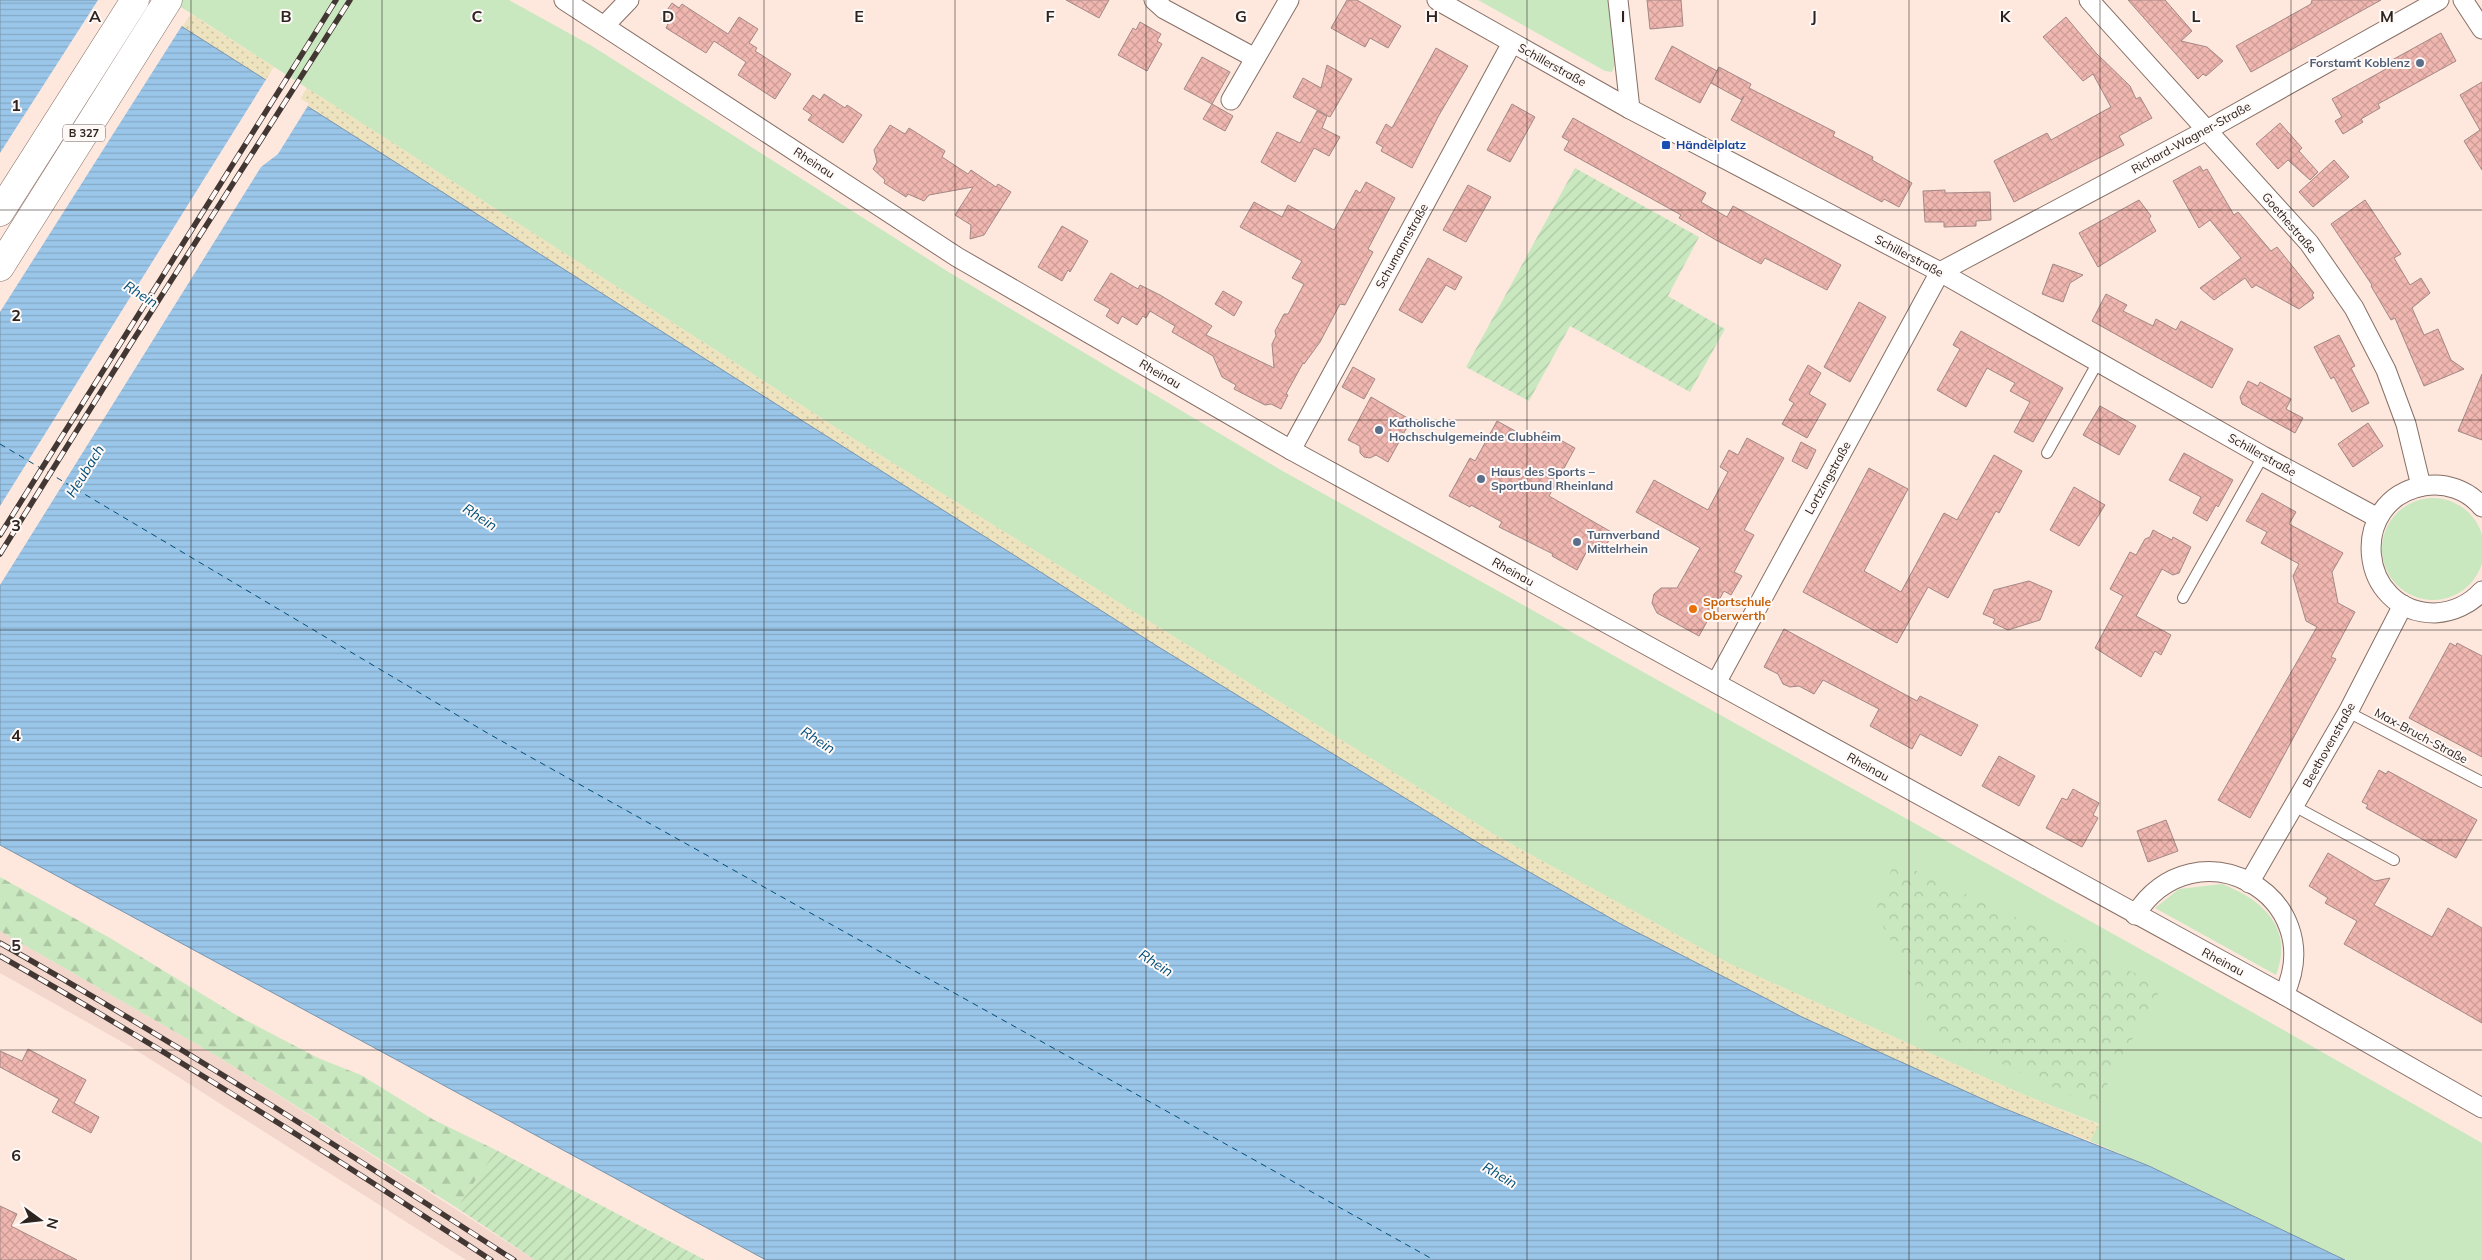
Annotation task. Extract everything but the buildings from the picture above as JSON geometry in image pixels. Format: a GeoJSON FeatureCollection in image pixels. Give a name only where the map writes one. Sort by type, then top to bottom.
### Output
{"type":"FeatureCollection","features":[{"type":"Feature","properties":{"kind":"highway","name":"B 327"},"geometry":{"type":"LineString","coordinates":[[0,212],[135,0]]}},
{"type":"Feature","properties":{"kind":"highway","name":"B 327"},"geometry":{"type":"LineString","coordinates":[[0,267],[168,0]]}},
{"type":"Feature","properties":{"kind":"street","name":"Rheinau"},"geometry":{"type":"LineString","coordinates":[[564,0],[957,256],[1291,450],[2135,915],[2284,995],[2482,1108]]}},
{"type":"Feature","properties":{"kind":"street"},"geometry":{"type":"LineString","coordinates":[[605,25],[629,0]]}},
{"type":"Feature","properties":{"kind":"street"},"geometry":{"type":"LineString","coordinates":[[1154,0],[1164,9],[1255,58]]}},
{"type":"Feature","properties":{"kind":"street"},"geometry":{"type":"LineString","coordinates":[[1230,100],[1289,0]]}},
{"type":"Feature","properties":{"kind":"street","name":"Schillerstraße"},"geometry":{"type":"LineString","coordinates":[[1437,0],[1630,109],[1940,272],[2263,456],[2378,518]]}},
{"type":"Feature","properties":{"kind":"street"},"geometry":{"type":"LineString","coordinates":[[1618,0],[1630,109]]}},
{"type":"Feature","properties":{"kind":"street","name":"Goethestraße"},"geometry":{"type":"LineString","coordinates":[[2089,0],[2309,243],[2354,308],[2386,370],[2406,424],[2421,486]]}},
{"type":"Feature","properties":{"kind":"street","name":"Richard-Wagner-Straße"},"geometry":{"type":"LineString","coordinates":[[1940,272],[2207,130],[2439,0]]}},
{"type":"Feature","properties":{"kind":"street"},"geometry":{"type":"LineString","coordinates":[[2463,0],[2482,29]]}},
{"type":"Feature","properties":{"kind":"street","name":"Schumannstraße"},"geometry":{"type":"LineString","coordinates":[[1291,450],[1512,43]]}},
{"type":"Feature","properties":{"kind":"street","name":"Lortzingstraße"},"geometry":{"type":"LineString","coordinates":[[1716,683],[1940,272]]}},
{"type":"Feature","properties":{"kind":"street"},"geometry":{"type":"LineString","coordinates":[[2482,507],[2475,499],[2458,490],[2440,485],[2421,486],[2398,496],[2385,508],[2378,518],[2370,545],[2373,567],[2382,586],[2403,605],[2422,611],[2441,612],[2466,604],[2482,591]]}},
{"type":"Feature","properties":{"kind":"street","name":"Beethovenstraße"},"geometry":{"type":"LineString","coordinates":[[2249,883],[2348,712],[2403,605]]}},
{"type":"Feature","properties":{"kind":"street"},"geometry":{"type":"LineString","coordinates":[[2135,915],[2147,897],[2164,885],[2198,870],[2230,873],[2249,883],[2271,898],[2285,917],[2294,938],[2295,959],[2291,980],[2284,995]]}},
{"type":"Feature","properties":{"kind":"lane"},"geometry":{"type":"LineString","coordinates":[[2048,453],[2098,362]]}},
{"type":"Feature","properties":{"kind":"lane"},"geometry":{"type":"LineString","coordinates":[[2183,598],[2263,456]]}},
{"type":"Feature","properties":{"kind":"lane","name":"Max-Bruch-Straße"},"geometry":{"type":"LineString","coordinates":[[2348,712],[2482,782]]}},
{"type":"Feature","properties":{"kind":"lane"},"geometry":{"type":"LineString","coordinates":[[2294,806],[2394,860]]}},
{"type":"Feature","properties":{"kind":"shaded area"},"geometry":{"type":"Polygon","coordinates":[[[0,931],[217,1056],[535,1260],[466,1260],[131,1047],[0,973],[0,931]]]}},
{"type":"Feature","properties":{"kind":"green space"},"geometry":{"type":"Polygon","coordinates":[[[170,0],[509,0],[592,46],[947,271],[1281,470],[2185,974],[2482,1143],[2482,1260],[2345,1260],[2149,1166],[2090,1141],[2099,1124],[2022,1094],[1730,964],[1495,835],[854,439],[170,0]]]}},
{"type":"Feature","properties":{"kind":"green space"},"geometry":{"type":"Polygon","coordinates":[[[1478,0],[1611,0],[1617,59],[1612,72],[1605,71],[1478,0]]]}},
{"type":"Feature","properties":{"kind":"green space"},"geometry":{"type":"Polygon","coordinates":[[[1575,168],[1699,237],[1668,296],[1725,329],[1690,392],[1570,326],[1529,401],[1466,367],[1575,168]]]}},
{"type":"Feature","properties":{"kind":"green space"},"geometry":{"type":"Polygon","coordinates":[[[2433,498],[2452,502],[2469,513],[2480,530],[2484,549],[2480,568],[2469,585],[2452,596],[2433,600],[2414,596],[2397,585],[2386,568],[2382,549],[2386,530],[2397,513],[2414,502],[2433,498]]]}},
{"type":"Feature","properties":{"kind":"green space"},"geometry":{"type":"Polygon","coordinates":[[[1895,861],[2162,986],[2095,1106],[1928,1031],[1922,997],[1875,912],[1895,861]]]}},
{"type":"Feature","properties":{"kind":"green space"},"geometry":{"type":"Polygon","coordinates":[[[0,877],[110,938],[238,1016],[318,1058],[361,1075],[434,1120],[496,1150],[457,1208],[217,1056],[0,931],[0,877]]]}},
{"type":"Feature","properties":{"kind":"green space"},"geometry":{"type":"Polygon","coordinates":[[[2222,884],[2250,898],[2262,907],[2271,918],[2278,930],[2281,943],[2281,958],[2276,975],[2155,908],[2179,889],[2222,884]]]}},
{"type":"Feature","properties":{"kind":"green space"},"geometry":{"type":"Polygon","coordinates":[[[496,1150],[705,1260],[535,1260],[457,1208],[496,1150]]]}},
{"type":"Feature","properties":{"kind":"sand"},"geometry":{"type":"Polygon","coordinates":[[[191,14],[274,67],[266,80],[182,27],[191,14]]]}},
{"type":"Feature","properties":{"kind":"sand"},"geometry":{"type":"Polygon","coordinates":[[[307,88],[854,439],[1495,835],[1730,964],[2022,1094],[2099,1125],[2090,1141],[1998,1106],[1802,1017],[1619,923],[1480,844],[1157,646],[299,101],[307,88]]]}},
{"type":"Feature","properties":{"kind":"water"},"geometry":{"type":"Polygon","coordinates":[[[0,0],[140,0],[1157,646],[1480,844],[1619,923],[1802,1017],[1998,1106],[2149,1166],[2345,1260],[766,1260],[0,845],[0,0]]]}},
{"type":"Feature","properties":{"kind":"pier"},"geometry":{"type":"Polygon","coordinates":[[[98,0],[145,0],[183,24],[0,312],[0,153],[98,0]]]}},
{"type":"Feature","properties":{"kind":"pier"},"geometry":{"type":"Polygon","coordinates":[[[267,78],[309,104],[278,154],[261,167],[0,585],[0,506],[267,78]]]}},
{"type":"Feature","properties":{"kind":"ferry route"},"geometry":{"type":"LineString","coordinates":[[0,444],[489,734],[1434,1260]]}},
{"type":"Feature","properties":{"kind":"railway"},"geometry":{"type":"LineString","coordinates":[[0,535],[336,0]]}},
{"type":"Feature","properties":{"kind":"railway"},"geometry":{"type":"LineString","coordinates":[[0,554],[132,342],[350,0]]}},
{"type":"Feature","properties":{"kind":"railway"},"geometry":{"type":"LineString","coordinates":[[0,943],[195,1058],[514,1260]]}},
{"type":"Feature","properties":{"kind":"railway"},"geometry":{"type":"LineString","coordinates":[[0,956],[248,1104],[491,1260]]}},
{"type":"Feature","properties":{"kind":"place","name":"Forstamt Koblenz"},"geometry":{"type":"Point","coordinates":[2420,63]}},
{"type":"Feature","properties":{"kind":"place","name":"Händelplatz"},"geometry":{"type":"Point","coordinates":[1666,145]}},
{"type":"Feature","properties":{"kind":"place","name":"Katholische Hochschulgemeinde Clubheim"},"geometry":{"type":"Point","coordinates":[1379,430]}},
{"type":"Feature","properties":{"kind":"place","name":"Haus des Sports – Sportbund Rheinland"},"geometry":{"type":"Point","coordinates":[1481,479]}},
{"type":"Feature","properties":{"kind":"place","name":"Turnverband Mittelrhein"},"geometry":{"type":"Point","coordinates":[1577,542]}},
{"type":"Feature","properties":{"kind":"place","name":"Sportschule Oberwerth"},"geometry":{"type":"Point","coordinates":[1693,609]}},
{"type":"Feature","properties":{"kind":"water label","name":"Rhein"},"geometry":{"type":"Point","coordinates":[141,294]}},
{"type":"Feature","properties":{"kind":"water label","name":"Heubach"},"geometry":{"type":"Point","coordinates":[85,471]}},
{"type":"Feature","properties":{"kind":"water label","name":"Rhein"},"geometry":{"type":"Point","coordinates":[480,517]}},
{"type":"Feature","properties":{"kind":"water label","name":"Rhein"},"geometry":{"type":"Point","coordinates":[818,740]}},
{"type":"Feature","properties":{"kind":"water label","name":"Rhein"},"geometry":{"type":"Point","coordinates":[1156,963]}},
{"type":"Feature","properties":{"kind":"water label","name":"Rhein"},"geometry":{"type":"Point","coordinates":[1500,1175]}}]}
